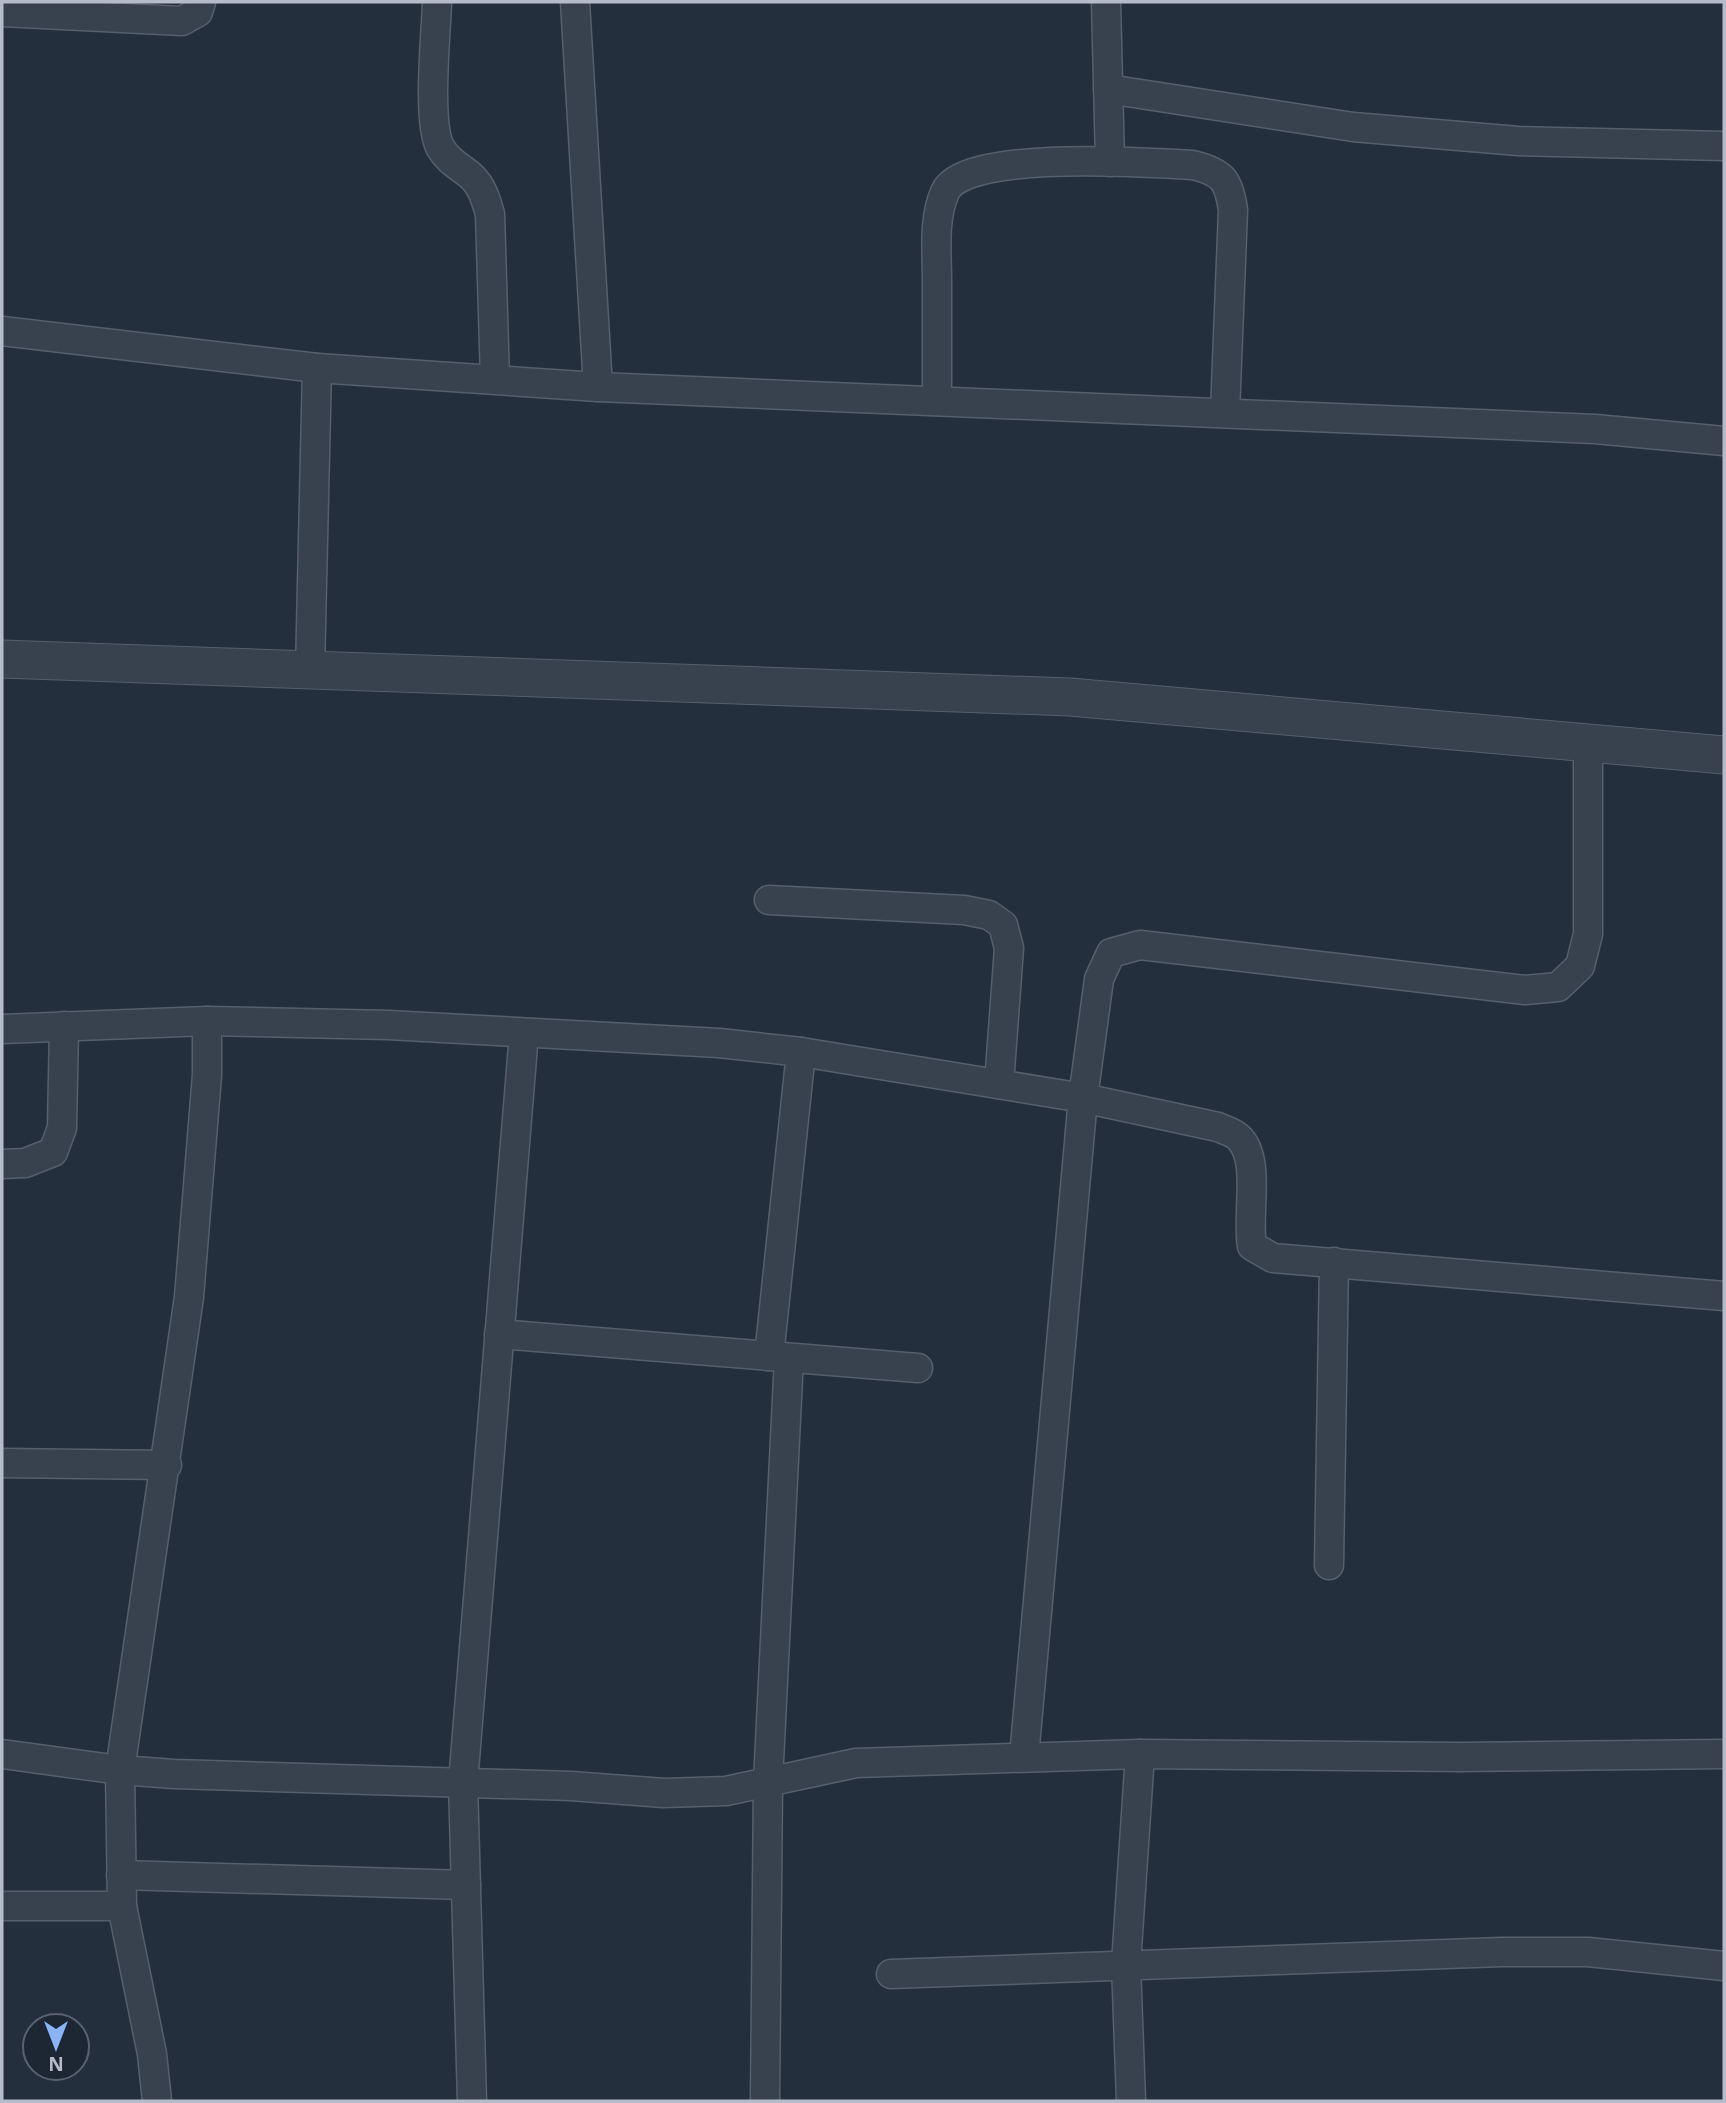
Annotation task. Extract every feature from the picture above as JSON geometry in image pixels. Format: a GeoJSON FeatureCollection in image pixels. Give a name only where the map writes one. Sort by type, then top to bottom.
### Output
{"type":"FeatureCollection","features":[{"type":"Feature","properties":{"kind":"street"},"geometry":{"type":"LineString","coordinates":[[2,12],[181,21],[198,12],[201,2]]}},
{"type":"Feature","properties":{"kind":"street"},"geometry":{"type":"LineString","coordinates":[[437,2],[434,120],[438,144],[449,160],[473,178],[484,194],[490,214],[495,379]]}},
{"type":"Feature","properties":{"kind":"street"},"geometry":{"type":"LineString","coordinates":[[575,2],[598,387]]}},
{"type":"Feature","properties":{"kind":"street"},"geometry":{"type":"LineString","coordinates":[[1106,2],[1110,162]]}},
{"type":"Feature","properties":{"kind":"street"},"geometry":{"type":"LineString","coordinates":[[1108,89],[1394,130],[1518,141],[1724,146]]}},
{"type":"Feature","properties":{"kind":"street"},"geometry":{"type":"LineString","coordinates":[[937,399],[937,224],[946,189],[961,177],[984,168],[1032,162],[1193,165],[1215,170],[1230,188],[1233,210],[1225,412]]}},
{"type":"Feature","properties":{"kind":"street"},"geometry":{"type":"LineString","coordinates":[[2,331],[317,368],[598,387],[937,399],[1595,429],[1724,441]]}},
{"type":"Feature","properties":{"kind":"street"},"geometry":{"type":"LineString","coordinates":[[310,670],[317,368]]}},
{"type":"Feature","properties":{"kind":"street"},"geometry":{"type":"LineString","coordinates":[[2,659],[1070,698],[1724,755]]}},
{"type":"Feature","properties":{"kind":"street"},"geometry":{"type":"LineString","coordinates":[[1024,1758],[1083,1098],[1099,979],[1111,953],[1140,945],[1525,990],[1558,987],[1580,966],[1588,934],[1588,742]]}},
{"type":"Feature","properties":{"kind":"street"},"geometry":{"type":"LineString","coordinates":[[769,900],[964,910],[989,915],[1003,925],[1009,948],[999,1084]]}},
{"type":"Feature","properties":{"kind":"street"},"geometry":{"type":"LineString","coordinates":[[157,2101],[152,2054],[122,1906],[120,1770],[167,1465],[189,1297],[208,1075],[208,1021]]}},
{"type":"Feature","properties":{"kind":"street"},"geometry":{"type":"LineString","coordinates":[[2,1029],[208,1021],[388,1025],[719,1043],[801,1052],[1083,1098],[1218,1127],[1238,1136],[1248,1151],[1251,1171],[1252,1246],[1273,1258],[1724,1296]]}},
{"type":"Feature","properties":{"kind":"street"},"geometry":{"type":"LineString","coordinates":[[2,1164],[25,1163],[53,1152],[62,1128],[64,1026]]}},
{"type":"Feature","properties":{"kind":"street"},"geometry":{"type":"LineString","coordinates":[[471,2101],[463,1783],[524,1033]]}},
{"type":"Feature","properties":{"kind":"street"},"geometry":{"type":"LineString","coordinates":[[765,2101],[768,1782],[779,1357],[801,1052]]}},
{"type":"Feature","properties":{"kind":"street"},"geometry":{"type":"LineString","coordinates":[[1329,1565],[1334,1262]]}},
{"type":"Feature","properties":{"kind":"street"},"geometry":{"type":"LineString","coordinates":[[499,1334],[918,1368]]}},
{"type":"Feature","properties":{"kind":"street"},"geometry":{"type":"LineString","coordinates":[[2,1463],[167,1465]]}},
{"type":"Feature","properties":{"kind":"street"},"geometry":{"type":"LineString","coordinates":[[2,1754],[120,1770],[664,1793],[726,1791],[856,1763],[1140,1754],[1461,1757],[1724,1754]]}},
{"type":"Feature","properties":{"kind":"street"},"geometry":{"type":"LineString","coordinates":[[1131,2101],[1126,1964],[1140,1754]]}},
{"type":"Feature","properties":{"kind":"street"},"geometry":{"type":"LineString","coordinates":[[121,1875],[466,1885]]}},
{"type":"Feature","properties":{"kind":"street"},"geometry":{"type":"LineString","coordinates":[[2,1906],[122,1906]]}},
{"type":"Feature","properties":{"kind":"street"},"geometry":{"type":"LineString","coordinates":[[891,1974],[1126,1964],[1588,1952],[1724,1966]]}}]}
